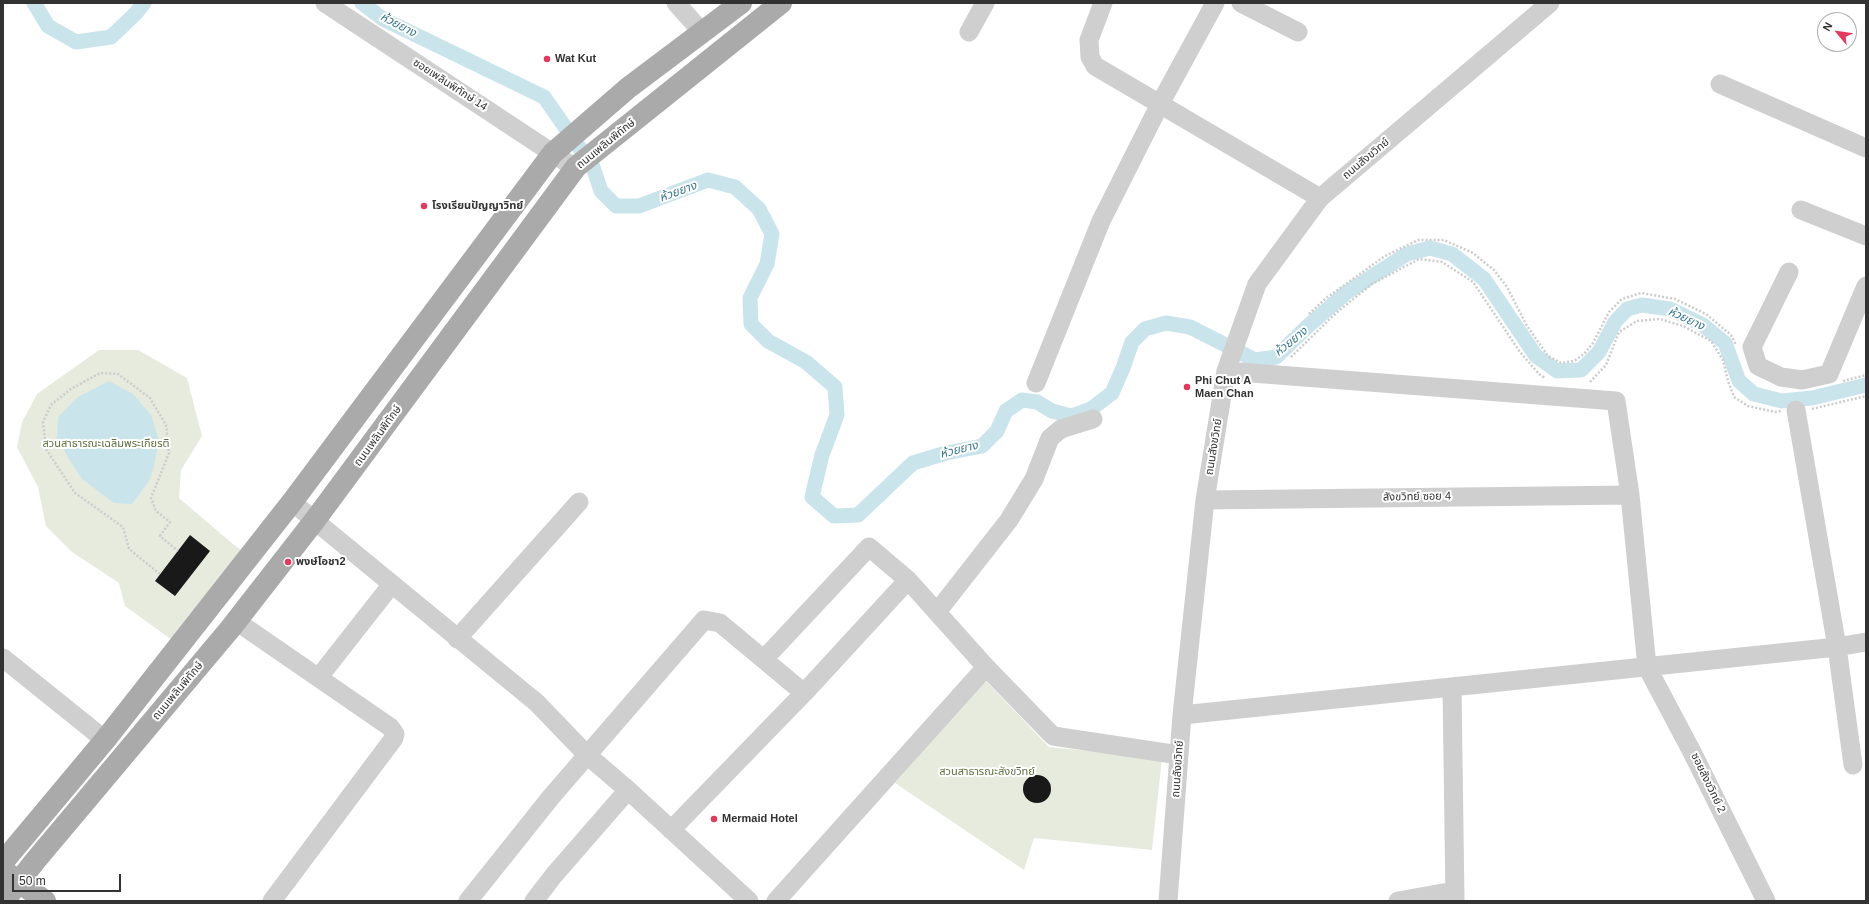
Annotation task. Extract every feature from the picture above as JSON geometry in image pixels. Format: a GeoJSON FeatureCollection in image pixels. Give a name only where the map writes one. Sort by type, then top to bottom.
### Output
{"type":"FeatureCollection","features":[{"type":"Feature","properties":{"kind":"main road"},"geometry":{"type":"LineString","coordinates":[[3,862],[105,740],[292,502],[554,153],[628,88],[741,3]]}},
{"type":"Feature","properties":{"kind":"main road","name":"ถนนเพลินพิทักษ์"},"geometry":{"type":"LineString","coordinates":[[4,901],[11,876],[236,621],[315,520],[575,168],[781,3]]}},
{"type":"Feature","properties":{"kind":"main road"},"geometry":{"type":"LineString","coordinates":[[11,876],[45,901]]}},
{"type":"Feature","properties":{"kind":"street","name":"ซอยเพลินพิทักษ์ 14"},"geometry":{"type":"LineString","coordinates":[[325,3],[575,168]]}},
{"type":"Feature","properties":{"kind":"street"},"geometry":{"type":"LineString","coordinates":[[676,3],[702,32]]}},
{"type":"Feature","properties":{"kind":"street"},"geometry":{"type":"LineString","coordinates":[[969,32],[985,3]]}},
{"type":"Feature","properties":{"kind":"street"},"geometry":{"type":"LineString","coordinates":[[1103,3],[1089,40],[1090,57],[1095,66],[1320,198]]}},
{"type":"Feature","properties":{"kind":"street"},"geometry":{"type":"LineString","coordinates":[[1036,384],[1101,221],[1160,104],[1215,3]]}},
{"type":"Feature","properties":{"kind":"street"},"geometry":{"type":"LineString","coordinates":[[1240,3],[1298,32]]}},
{"type":"Feature","properties":{"kind":"street","name":"ถนนสังขวิทย์"},"geometry":{"type":"LineString","coordinates":[[1168,901],[1182,715],[1205,500],[1226,371],[1257,284],[1320,198],[1550,3]]}},
{"type":"Feature","properties":{"kind":"street"},"geometry":{"type":"LineString","coordinates":[[1720,84],[1866,148]]}},
{"type":"Feature","properties":{"kind":"street"},"geometry":{"type":"LineString","coordinates":[[1801,210],[1866,236]]}},
{"type":"Feature","properties":{"kind":"street"},"geometry":{"type":"LineString","coordinates":[[1789,272],[1752,347],[1758,366],[1782,377],[1802,380],[1829,374],[1866,286]]}},
{"type":"Feature","properties":{"kind":"street"},"geometry":{"type":"LineString","coordinates":[[1226,371],[1616,401],[1630,495],[1647,667]]}},
{"type":"Feature","properties":{"kind":"street"},"geometry":{"type":"LineString","coordinates":[[1796,410],[1837,647],[1853,765]]}},
{"type":"Feature","properties":{"kind":"street"},"geometry":{"type":"LineString","coordinates":[[936,612],[1009,520],[1034,479],[1050,438],[1061,429],[1093,419]]}},
{"type":"Feature","properties":{"kind":"street","name":"สังขวิทย์ ซอย 4"},"geometry":{"type":"LineString","coordinates":[[1205,500],[1630,495]]}},
{"type":"Feature","properties":{"kind":"street"},"geometry":{"type":"LineString","coordinates":[[292,502],[537,704],[587,755],[628,790],[749,901]]}},
{"type":"Feature","properties":{"kind":"street"},"geometry":{"type":"LineString","coordinates":[[457,639],[578,502]]}},
{"type":"Feature","properties":{"kind":"street"},"geometry":{"type":"LineString","coordinates":[[764,659],[869,547],[908,580],[986,667],[1053,736],[1179,754]]}},
{"type":"Feature","properties":{"kind":"street"},"geometry":{"type":"LineString","coordinates":[[671,830],[804,693],[908,580]]}},
{"type":"Feature","properties":{"kind":"street"},"geometry":{"type":"LineString","coordinates":[[319,677],[392,584]]}},
{"type":"Feature","properties":{"kind":"street"},"geometry":{"type":"LineString","coordinates":[[468,901],[551,797],[704,620],[720,623],[804,693]]}},
{"type":"Feature","properties":{"kind":"street"},"geometry":{"type":"LineString","coordinates":[[236,621],[390,726],[395,734],[394,738],[272,901]]}},
{"type":"Feature","properties":{"kind":"street"},"geometry":{"type":"LineString","coordinates":[[1182,715],[1837,647],[1866,642]]}},
{"type":"Feature","properties":{"kind":"street"},"geometry":{"type":"LineString","coordinates":[[3,658],[105,740]]}},
{"type":"Feature","properties":{"kind":"street"},"geometry":{"type":"LineString","coordinates":[[776,901],[986,667]]}},
{"type":"Feature","properties":{"kind":"street","name":"ซอยสังขวิทย์ 2"},"geometry":{"type":"LineString","coordinates":[[1647,667],[1692,752],[1766,901]]}},
{"type":"Feature","properties":{"kind":"street"},"geometry":{"type":"LineString","coordinates":[[1398,901],[1454,896],[1452,687]]}},
{"type":"Feature","properties":{"kind":"street"},"geometry":{"type":"LineString","coordinates":[[534,901],[554,875],[628,790]]}},
{"type":"Feature","properties":{"kind":"path"},"geometry":{"type":"LineString","coordinates":[[1309,314],[1324,299],[1385,256],[1418,240],[1444,240],[1473,253],[1494,270],[1507,287],[1527,326],[1548,356],[1561,363],[1574,361],[1584,354],[1593,343],[1609,312],[1622,299],[1641,293],[1675,299],[1706,314],[1731,335],[1738,350]]}},
{"type":"Feature","properties":{"kind":"path"},"geometry":{"type":"LineString","coordinates":[[1291,357],[1336,313],[1372,284],[1419,259],[1442,262],[1473,282],[1520,352],[1539,374],[1550,381]]}},
{"type":"Feature","properties":{"kind":"path"},"geometry":{"type":"LineString","coordinates":[[1586,383],[1592,382],[1606,366],[1619,332],[1637,321],[1660,318],[1683,326],[1711,341],[1723,360],[1734,397],[1748,406],[1775,412],[1812,409],[1866,396]]}},
{"type":"Feature","properties":{"kind":"path"},"geometry":{"type":"LineString","coordinates":[[160,574],[129,549],[123,527],[75,493],[46,449],[44,422],[50,405],[71,389],[100,373],[118,374],[150,398],[166,425],[168,453],[151,498],[156,511],[170,522],[160,536],[178,551]]}},
{"type":"Feature","properties":{"kind":"path"},"geometry":{"type":"LineString","coordinates":[[1836,382],[1866,375]]}},
{"type":"Feature","properties":{"kind":"green space","name":"สวนสาธารณะเฉลิมพระเกียรติ"},"geometry":{"type":"Polygon","coordinates":[[[99,350],[138,350],[187,378],[202,436],[181,470],[179,498],[249,556],[179,645],[125,606],[119,583],[72,552],[46,526],[38,487],[17,447],[22,422],[37,394],[99,350]]]}},
{"type":"Feature","properties":{"kind":"green space","name":"สวนสาธารณะสังขวิทย์"},"geometry":{"type":"Polygon","coordinates":[[[985,680],[1049,747],[1162,758],[1152,850],[1034,838],[1024,870],[895,783],[985,680]]]}},
{"type":"Feature","properties":{"kind":"water"},"geometry":{"type":"Polygon","coordinates":[[[109,381],[133,394],[151,415],[159,441],[154,466],[149,481],[132,504],[114,503],[82,479],[57,438],[58,417],[78,397],[109,381]]]}},
{"type":"Feature","properties":{"kind":"building"},"geometry":{"type":"Polygon","coordinates":[[[190,535],[210,551],[175,596],[155,581],[190,535]]]}},
{"type":"Feature","properties":{"kind":"building"},"geometry":{"type":"Polygon","coordinates":[[[1037,775],[1043,776],[1047,779],[1050,783],[1050,795],[1047,799],[1043,802],[1037,803],[1031,802],[1027,799],[1024,795],[1023,789],[1024,783],[1027,779],[1031,776],[1037,775]]]}},
{"type":"Feature","properties":{"kind":"waterway","name":"ห้วยยาง"},"geometry":{"type":"LineString","coordinates":[[34,3],[48,26],[76,42],[111,37],[136,13],[144,3]]}},
{"type":"Feature","properties":{"kind":"waterway","name":"ห้วยยาง"},"geometry":{"type":"LineString","coordinates":[[362,3],[383,19],[544,97],[593,167],[601,191],[616,206],[639,206],[708,180],[735,187],[759,209],[772,234],[767,264],[750,298],[751,324],[768,341],[806,362],[835,387],[837,415],[822,455],[812,497],[834,516],[858,515],[913,463],[946,453],[982,446],[997,431],[1006,411],[1022,400],[1037,402],[1052,411],[1071,416],[1091,409],[1112,393],[1132,342],[1145,329],[1166,323],[1190,327],[1255,360],[1276,357],[1308,326],[1346,293],[1407,254],[1430,248],[1452,254],[1484,279],[1536,356],[1557,371],[1581,370],[1599,352],[1615,322],[1627,309],[1642,305],[1670,309],[1703,325],[1725,343],[1739,381],[1754,394],[1782,401],[1812,398],[1866,385]]}},
{"type":"Feature","properties":{"kind":"place","name":"Wat Kut"},"geometry":{"type":"Point","coordinates":[547,59]}},
{"type":"Feature","properties":{"kind":"place","name":"โรงเรียนปัญญาวิทย์"},"geometry":{"type":"Point","coordinates":[424,206]}},
{"type":"Feature","properties":{"kind":"place","name":"Phi Chut A Maen Chan"},"geometry":{"type":"Point","coordinates":[1187,387]}},
{"type":"Feature","properties":{"kind":"place","name":"พงษ์โอชา2"},"geometry":{"type":"Point","coordinates":[288,562]}},
{"type":"Feature","properties":{"kind":"place","name":"Mermaid Hotel"},"geometry":{"type":"Point","coordinates":[714,819]}}]}
